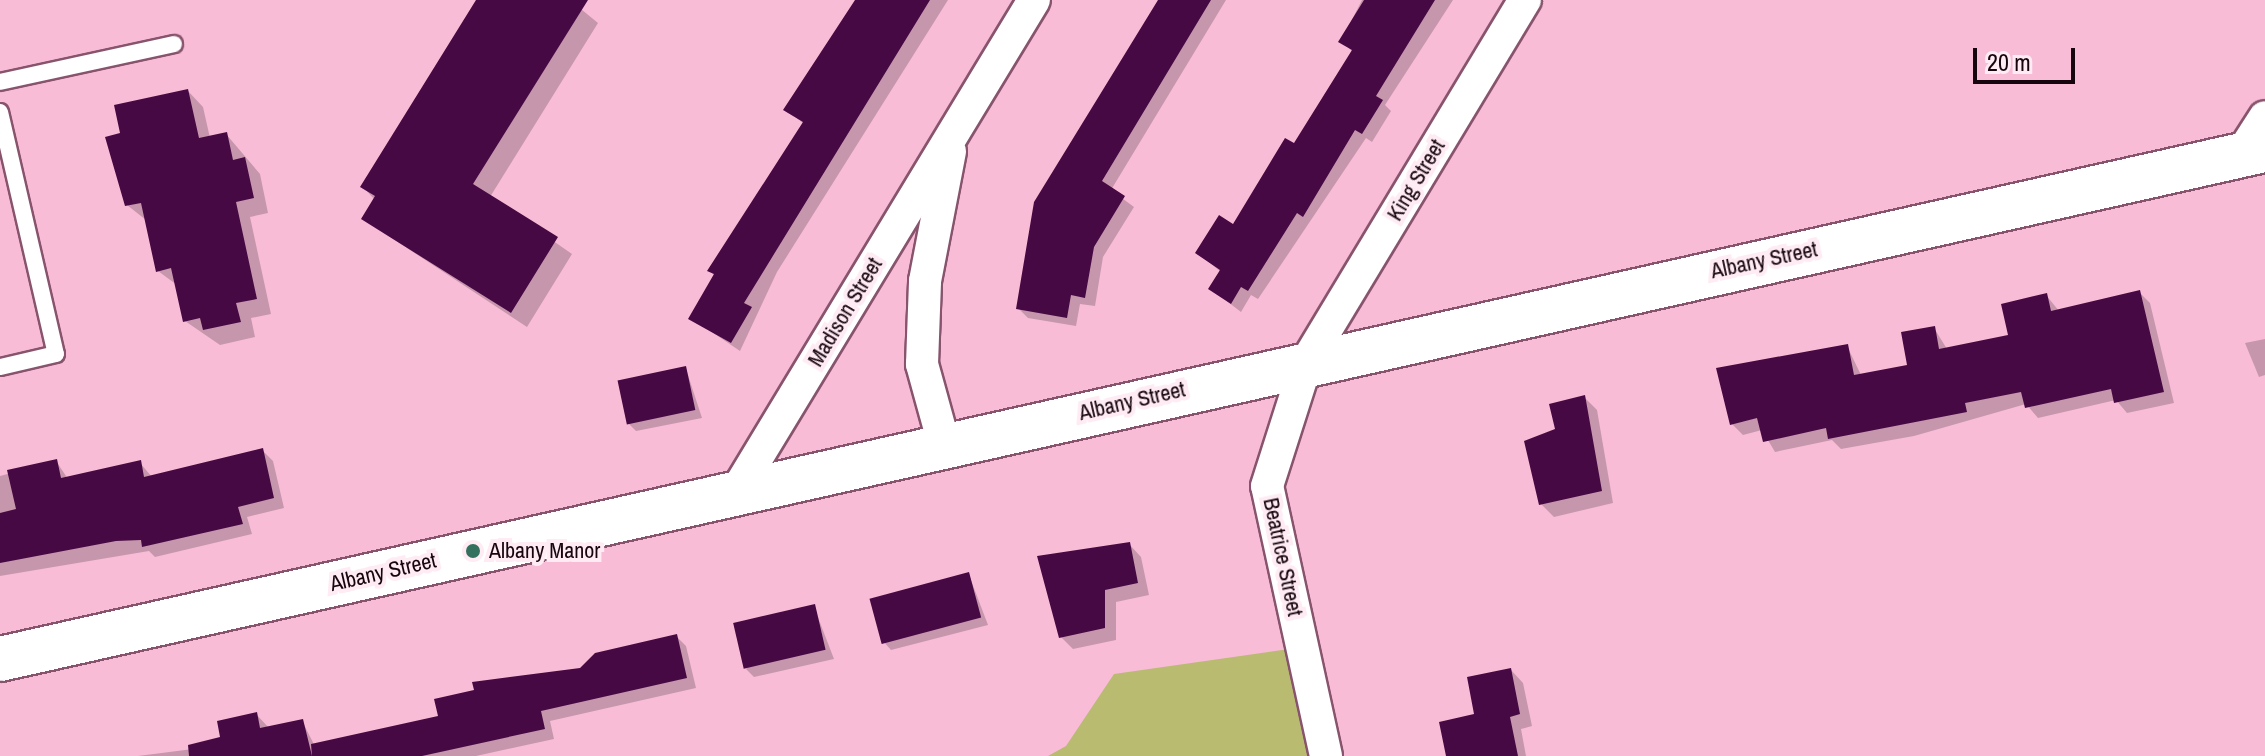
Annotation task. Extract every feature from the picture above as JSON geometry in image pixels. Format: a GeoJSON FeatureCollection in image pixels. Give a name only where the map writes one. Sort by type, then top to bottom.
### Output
{"type":"FeatureCollection","features":[{"type":"Feature","properties":{"kind":"street","name":"Madison Street"},"geometry":{"type":"LineString","coordinates":[[736,492],[1034,0]]}},
{"type":"Feature","properties":{"kind":"street","name":"King Street"},"geometry":{"type":"LineString","coordinates":[[1307,361],[1525,0]]}},
{"type":"Feature","properties":{"kind":"street"},"geometry":{"type":"LineString","coordinates":[[2252,153],[2265,117]]}},
{"type":"Feature","properties":{"kind":"street","name":"Madison Street"},"geometry":{"type":"LineString","coordinates":[[944,444],[922,364],[925,281],[954,132]]}},
{"type":"Feature","properties":{"kind":"street","name":"Albany Street"},"geometry":{"type":"LineString","coordinates":[[0,659],[1307,361],[2252,153]]}},
{"type":"Feature","properties":{"kind":"street","name":"Beatrice Street"},"geometry":{"type":"LineString","coordinates":[[1307,361],[1267,486],[1326,756]]}},
{"type":"Feature","properties":{"kind":"lane"},"geometry":{"type":"LineString","coordinates":[[0,82],[174,44]]}},
{"type":"Feature","properties":{"kind":"lane"},"geometry":{"type":"LineString","coordinates":[[0,112],[56,354],[0,367]]}},
{"type":"Feature","properties":{"kind":"green space"},"geometry":{"type":"Polygon","coordinates":[[[1289,649],[1311,756],[1048,756],[1066,746],[1114,674],[1289,649]]]}},
{"type":"Feature","properties":{"kind":"building"},"geometry":{"type":"Polygon","coordinates":[[[476,0],[588,0],[473,184],[558,237],[511,313],[361,219],[375,196],[360,187],[476,0]]]}},
{"type":"Feature","properties":{"kind":"building"},"geometry":{"type":"Polygon","coordinates":[[[855,0],[930,0],[744,303],[752,307],[731,343],[688,319],[714,274],[707,271],[803,122],[783,110],[855,0]]]}},
{"type":"Feature","properties":{"kind":"building"},"geometry":{"type":"Polygon","coordinates":[[[1158,0],[1211,0],[1102,181],[1125,196],[1094,247],[1085,298],[1071,295],[1067,318],[1016,309],[1034,202],[1158,0]]]}},
{"type":"Feature","properties":{"kind":"building"},"geometry":{"type":"Polygon","coordinates":[[[1364,0],[1435,0],[1376,96],[1383,100],[1362,134],[1355,130],[1303,217],[1297,213],[1248,291],[1241,287],[1231,304],[1208,289],[1220,270],[1195,253],[1219,215],[1233,224],[1285,138],[1294,143],[1352,50],[1338,42],[1364,0]]]}},
{"type":"Feature","properties":{"kind":"building"},"geometry":{"type":"Polygon","coordinates":[[[188,89],[199,138],[227,132],[233,160],[245,157],[254,198],[236,202],[257,299],[236,303],[241,322],[203,330],[200,318],[183,322],[171,268],[156,272],[141,203],[125,206],[105,137],[120,133],[114,105],[188,89]]]}},
{"type":"Feature","properties":{"kind":"building"},"geometry":{"type":"Polygon","coordinates":[[[2140,290],[2164,392],[2114,403],[2111,389],[2025,408],[2021,392],[1965,403],[1967,412],[1828,439],[1826,428],[1763,442],[1757,418],[1730,425],[1716,368],[1848,344],[1854,375],[1907,365],[1901,332],[1935,326],[1939,349],[2008,335],[2001,304],[2047,293],[2051,311],[2140,290]]]}},
{"type":"Feature","properties":{"kind":"building"},"geometry":{"type":"Polygon","coordinates":[[[686,366],[695,410],[627,425],[618,381],[686,366]]]}},
{"type":"Feature","properties":{"kind":"building"},"geometry":{"type":"Polygon","coordinates":[[[1585,395],[1602,491],[1539,505],[1524,441],[1555,429],[1549,404],[1585,395]]]}},
{"type":"Feature","properties":{"kind":"building"},"geometry":{"type":"Polygon","coordinates":[[[263,448],[274,498],[238,507],[243,524],[142,547],[141,540],[116,541],[0,563],[0,513],[16,509],[7,470],[57,459],[61,478],[141,460],[144,477],[263,448]]]}},
{"type":"Feature","properties":{"kind":"building"},"geometry":{"type":"Polygon","coordinates":[[[1130,542],[1138,583],[1105,590],[1105,628],[1059,638],[1037,556],[1130,542]]]}},
{"type":"Feature","properties":{"kind":"building"},"geometry":{"type":"Polygon","coordinates":[[[969,572],[981,617],[882,644],[870,599],[969,572]]]}},
{"type":"Feature","properties":{"kind":"building"},"geometry":{"type":"Polygon","coordinates":[[[815,604],[826,650],[744,669],[733,623],[815,604]]]}},
{"type":"Feature","properties":{"kind":"building"},"geometry":{"type":"Polygon","coordinates":[[[677,634],[687,678],[541,711],[545,729],[422,756],[312,756],[311,744],[438,716],[434,699],[474,690],[472,682],[580,668],[595,653],[677,634]]]}},
{"type":"Feature","properties":{"kind":"building"},"geometry":{"type":"Polygon","coordinates":[[[1511,668],[1520,714],[1510,717],[1518,756],[1446,756],[1439,722],[1474,714],[1467,677],[1511,668]]]}},
{"type":"Feature","properties":{"kind":"building"},"geometry":{"type":"Polygon","coordinates":[[[257,712],[260,728],[303,719],[312,756],[189,756],[188,745],[220,737],[217,721],[257,712]]]}},
{"type":"Feature","properties":{"kind":"place","name":"Albany Manor"},"geometry":{"type":"Point","coordinates":[473,551]}}]}
